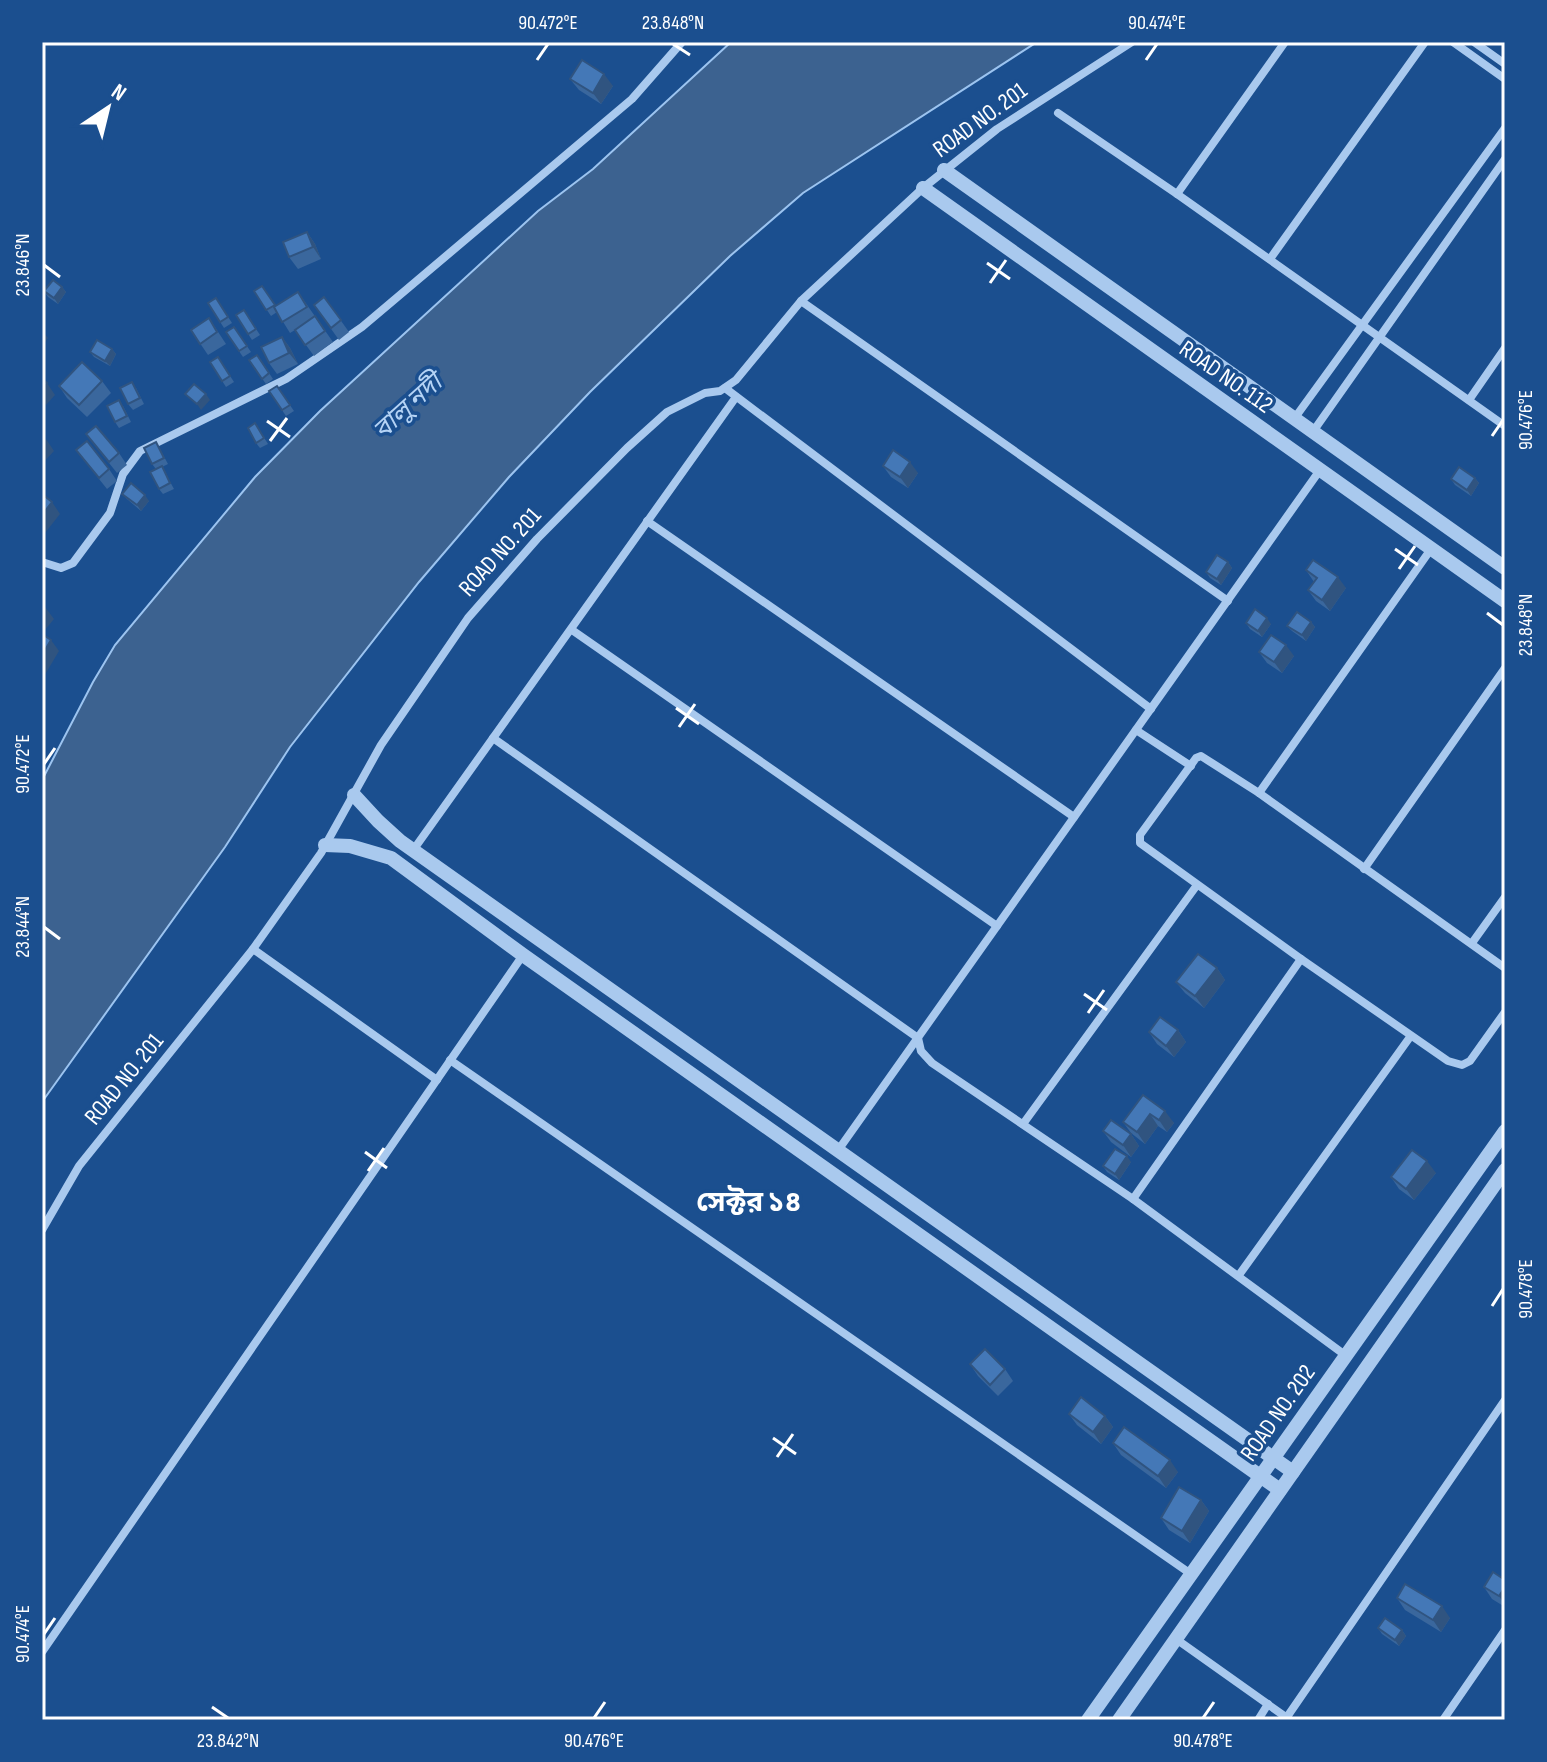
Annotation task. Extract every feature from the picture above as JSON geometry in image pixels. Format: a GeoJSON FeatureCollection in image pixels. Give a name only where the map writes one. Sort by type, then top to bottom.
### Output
{"type":"FeatureCollection","features":[{"type":"Feature","properties":{"kind":"street"},"geometry":{"type":"LineString","coordinates":[[42,562],[61,568],[73,563],[110,513],[123,474],[140,451],[286,379],[362,327],[632,99],[682,42]]}},
{"type":"Feature","properties":{"kind":"street","name":"ROAD NO. 201"},"geometry":{"type":"LineString","coordinates":[[42,1230],[79,1166],[253,949],[325,845],[381,745],[468,618],[537,539],[667,412],[705,393],[725,388],[747,369],[801,301],[944,170],[997,129],[1132,42]]}},
{"type":"Feature","properties":{"kind":"street"},"geometry":{"type":"LineString","coordinates":[[1177,194],[1285,42]]}},
{"type":"Feature","properties":{"kind":"street"},"geometry":{"type":"LineString","coordinates":[[1270,259],[1425,42]]}},
{"type":"Feature","properties":{"kind":"street"},"geometry":{"type":"LineString","coordinates":[[1453,42],[1505,79]]}},
{"type":"Feature","properties":{"kind":"street"},"geometry":{"type":"LineString","coordinates":[[1474,42],[1505,64]]}},
{"type":"Feature","properties":{"kind":"street"},"geometry":{"type":"LineString","coordinates":[[1058,113],[1505,426]]}},
{"type":"Feature","properties":{"kind":"street"},"geometry":{"type":"LineString","coordinates":[[1294,420],[1505,128]]}},
{"type":"Feature","properties":{"kind":"street"},"geometry":{"type":"LineString","coordinates":[[1312,433],[1505,159]]}},
{"type":"Feature","properties":{"kind":"street","name":"ROAD NO. 112"},"geometry":{"type":"LineString","coordinates":[[944,170],[1505,568]]}},
{"type":"Feature","properties":{"kind":"street","name":"ROAD NO. 112"},"geometry":{"type":"LineString","coordinates":[[923,188],[1505,601]]}},
{"type":"Feature","properties":{"kind":"street"},"geometry":{"type":"LineString","coordinates":[[801,301],[1228,601]]}},
{"type":"Feature","properties":{"kind":"street"},"geometry":{"type":"LineString","coordinates":[[1469,400],[1505,348]]}},
{"type":"Feature","properties":{"kind":"street"},"geometry":{"type":"LineString","coordinates":[[725,388],[1151,709]]}},
{"type":"Feature","properties":{"kind":"street"},"geometry":{"type":"LineString","coordinates":[[414,849],[736,397]]}},
{"type":"Feature","properties":{"kind":"street"},"geometry":{"type":"LineString","coordinates":[[839,1149],[1335,449]]}},
{"type":"Feature","properties":{"kind":"street"},"geometry":{"type":"LineString","coordinates":[[647,521],[1074,817]]}},
{"type":"Feature","properties":{"kind":"street"},"geometry":{"type":"LineString","coordinates":[[1259,793],[1431,549]]}},
{"type":"Feature","properties":{"kind":"street"},"geometry":{"type":"LineString","coordinates":[[572,630],[997,926]]}},
{"type":"Feature","properties":{"kind":"street"},"geometry":{"type":"LineString","coordinates":[[1364,869],[1505,668]]}},
{"type":"Feature","properties":{"kind":"street"},"geometry":{"type":"LineString","coordinates":[[1136,730],[1191,766]]}},
{"type":"Feature","properties":{"kind":"street"},"geometry":{"type":"LineString","coordinates":[[493,738],[918,1038],[921,1051],[932,1063],[1133,1199],[1345,1355]]}},
{"type":"Feature","properties":{"kind":"street"},"geometry":{"type":"LineString","coordinates":[[1505,968],[1259,793],[1201,756],[1139,839],[1140,843],[1197,885],[1448,1061],[1466,1065],[1505,1012]]}},
{"type":"Feature","properties":{"kind":"street"},"geometry":{"type":"LineString","coordinates":[[354,795],[378,821],[414,849],[1293,1472]]}},
{"type":"Feature","properties":{"kind":"street"},"geometry":{"type":"LineString","coordinates":[[325,845],[361,848],[391,858],[523,955],[1280,1490]]}},
{"type":"Feature","properties":{"kind":"street"},"geometry":{"type":"LineString","coordinates":[[1023,1124],[1197,885]]}},
{"type":"Feature","properties":{"kind":"street"},"geometry":{"type":"LineString","coordinates":[[1472,943],[1505,897]]}},
{"type":"Feature","properties":{"kind":"street"},"geometry":{"type":"LineString","coordinates":[[253,949],[437,1080]]}},
{"type":"Feature","properties":{"kind":"street"},"geometry":{"type":"LineString","coordinates":[[42,1652],[523,955]]}},
{"type":"Feature","properties":{"kind":"street"},"geometry":{"type":"LineString","coordinates":[[1133,1199],[1301,959]]}},
{"type":"Feature","properties":{"kind":"street"},"geometry":{"type":"LineString","coordinates":[[1239,1275],[1410,1037]]}},
{"type":"Feature","properties":{"kind":"street"},"geometry":{"type":"LineString","coordinates":[[450,1060],[1191,1574]]}},
{"type":"Feature","properties":{"kind":"street","name":"ROAD NO. 202"},"geometry":{"type":"LineString","coordinates":[[1088,1720],[1505,1131]]}},
{"type":"Feature","properties":{"kind":"street","name":"ROAD NO. 202"},"geometry":{"type":"LineString","coordinates":[[1119,1720],[1505,1170]]}},
{"type":"Feature","properties":{"kind":"street"},"geometry":{"type":"LineString","coordinates":[[1162,1614],[1179,1634],[1289,1719],[1505,1400]]}},
{"type":"Feature","properties":{"kind":"street"},"geometry":{"type":"LineString","coordinates":[[1443,1720],[1505,1630]]}},
{"type":"Feature","properties":{"kind":"street"},"geometry":{"type":"LineString","coordinates":[[1258,1720],[1268,1704]]}},
{"type":"Feature","properties":{"kind":"water","name":"বালু নদী"},"geometry":{"type":"Polygon","coordinates":[[[731,42],[1037,42],[803,193],[730,256],[590,392],[509,477],[419,582],[290,747],[225,847],[42,1102],[42,780],[115,645],[255,477],[320,411],[538,211],[593,169],[731,42]]]}},
{"type":"Feature","properties":{"kind":"building"},"geometry":{"type":"Polygon","coordinates":[[[582,60],[604,74],[593,93],[570,79],[582,60]]]}},
{"type":"Feature","properties":{"kind":"building"},"geometry":{"type":"Polygon","coordinates":[[[307,232],[313,247],[289,257],[283,242],[307,232]]]}},
{"type":"Feature","properties":{"kind":"building"},"geometry":{"type":"Polygon","coordinates":[[[53,280],[62,287],[54,298],[44,291],[53,280]]]}},
{"type":"Feature","properties":{"kind":"building"},"geometry":{"type":"Polygon","coordinates":[[[262,286],[275,305],[266,310],[254,291],[262,286]]]}},
{"type":"Feature","properties":{"kind":"building"},"geometry":{"type":"Polygon","coordinates":[[[298,292],[307,307],[282,322],[274,307],[298,292]]]}},
{"type":"Feature","properties":{"kind":"building"},"geometry":{"type":"Polygon","coordinates":[[[324,297],[341,320],[331,328],[314,305],[324,297]]]}},
{"type":"Feature","properties":{"kind":"building"},"geometry":{"type":"Polygon","coordinates":[[[216,298],[228,317],[220,322],[208,303],[216,298]]]}},
{"type":"Feature","properties":{"kind":"building"},"geometry":{"type":"Polygon","coordinates":[[[244,310],[256,329],[248,334],[236,315],[244,310]]]}},
{"type":"Feature","properties":{"kind":"building"},"geometry":{"type":"Polygon","coordinates":[[[315,316],[325,331],[305,345],[295,330],[315,316]]]}},
{"type":"Feature","properties":{"kind":"building"},"geometry":{"type":"Polygon","coordinates":[[[209,318],[217,332],[200,344],[191,330],[209,318]]]}},
{"type":"Feature","properties":{"kind":"building"},"geometry":{"type":"Polygon","coordinates":[[[234,327],[247,346],[239,351],[226,332],[234,327]]]}},
{"type":"Feature","properties":{"kind":"building"},"geometry":{"type":"Polygon","coordinates":[[[282,337],[289,353],[269,363],[261,347],[282,337]]]}},
{"type":"Feature","properties":{"kind":"building"},"geometry":{"type":"Polygon","coordinates":[[[97,340],[112,349],[105,361],[90,352],[97,340]]]}},
{"type":"Feature","properties":{"kind":"building"},"geometry":{"type":"Polygon","coordinates":[[[257,355],[269,373],[262,379],[249,360],[257,355]]]}},
{"type":"Feature","properties":{"kind":"building"},"geometry":{"type":"Polygon","coordinates":[[[218,357],[230,376],[222,381],[210,362],[218,357]]]}},
{"type":"Feature","properties":{"kind":"building"},"geometry":{"type":"Polygon","coordinates":[[[82,362],[102,381],[79,405],[59,386],[82,362]]]}},
{"type":"Feature","properties":{"kind":"building"},"geometry":{"type":"Polygon","coordinates":[[[132,382],[140,398],[128,404],[120,388],[132,382]]]}},
{"type":"Feature","properties":{"kind":"building"},"geometry":{"type":"Polygon","coordinates":[[[194,384],[206,394],[197,404],[185,394],[194,384]]]}},
{"type":"Feature","properties":{"kind":"building"},"geometry":{"type":"Polygon","coordinates":[[[277,386],[290,405],[282,410],[269,391],[277,386]]]}},
{"type":"Feature","properties":{"kind":"building"},"geometry":{"type":"Polygon","coordinates":[[[119,400],[127,416],[115,422],[107,406],[119,400]]]}},
{"type":"Feature","properties":{"kind":"building"},"geometry":{"type":"Polygon","coordinates":[[[255,423],[264,438],[256,443],[248,428],[255,423]]]}},
{"type":"Feature","properties":{"kind":"building"},"geometry":{"type":"Polygon","coordinates":[[[96,426],[119,453],[109,462],[86,434],[96,426]]]}},
{"type":"Feature","properties":{"kind":"building"},"geometry":{"type":"Polygon","coordinates":[[[87,441],[109,469],[99,478],[76,450],[87,441]]]}},
{"type":"Feature","properties":{"kind":"building"},"geometry":{"type":"Polygon","coordinates":[[[156,442],[164,458],[152,464],[144,448],[156,442]]]}},
{"type":"Feature","properties":{"kind":"building"},"geometry":{"type":"Polygon","coordinates":[[[893,450],[910,462],[900,477],[883,466],[893,450]]]}},
{"type":"Feature","properties":{"kind":"building"},"geometry":{"type":"Polygon","coordinates":[[[162,466],[170,483],[159,489],[150,472],[162,466]]]}},
{"type":"Feature","properties":{"kind":"building"},"geometry":{"type":"Polygon","coordinates":[[[1459,467],[1475,478],[1467,490],[1451,479],[1459,467]]]}},
{"type":"Feature","properties":{"kind":"building"},"geometry":{"type":"Polygon","coordinates":[[[131,483],[145,495],[137,505],[122,494],[131,483]]]}},
{"type":"Feature","properties":{"kind":"building"},"geometry":{"type":"Polygon","coordinates":[[[42,494],[52,502],[42,515],[42,494]]]}},
{"type":"Feature","properties":{"kind":"building"},"geometry":{"type":"Polygon","coordinates":[[[1217,555],[1228,562],[1217,579],[1206,572],[1217,555]]]}},
{"type":"Feature","properties":{"kind":"building"},"geometry":{"type":"Polygon","coordinates":[[[1313,560],[1338,577],[1322,600],[1308,590],[1317,578],[1306,570],[1313,560]]]}},
{"type":"Feature","properties":{"kind":"building"},"geometry":{"type":"Polygon","coordinates":[[[1255,609],[1267,618],[1258,631],[1246,623],[1255,609]]]}},
{"type":"Feature","properties":{"kind":"building"},"geometry":{"type":"Polygon","coordinates":[[[1297,612],[1311,622],[1302,635],[1287,626],[1297,612]]]}},
{"type":"Feature","properties":{"kind":"building"},"geometry":{"type":"Polygon","coordinates":[[[42,634],[51,640],[42,655],[42,634]]]}},
{"type":"Feature","properties":{"kind":"building"},"geometry":{"type":"Polygon","coordinates":[[[1271,635],[1286,645],[1274,662],[1259,652],[1271,635]]]}},
{"type":"Feature","properties":{"kind":"building"},"geometry":{"type":"Polygon","coordinates":[[[1198,954],[1217,968],[1195,996],[1176,982],[1198,954]]]}},
{"type":"Feature","properties":{"kind":"building"},"geometry":{"type":"Polygon","coordinates":[[[1160,1017],[1178,1030],[1166,1046],[1149,1032],[1160,1017]]]}},
{"type":"Feature","properties":{"kind":"building"},"geometry":{"type":"Polygon","coordinates":[[[1143,1095],[1165,1111],[1159,1120],[1150,1114],[1137,1132],[1123,1122],[1143,1095]]]}},
{"type":"Feature","properties":{"kind":"building"},"geometry":{"type":"Polygon","coordinates":[[[1111,1120],[1131,1134],[1123,1145],[1103,1131],[1111,1120]]]}},
{"type":"Feature","properties":{"kind":"building"},"geometry":{"type":"Polygon","coordinates":[[[1115,1149],[1127,1156],[1115,1174],[1103,1166],[1115,1149]]]}},
{"type":"Feature","properties":{"kind":"building"},"geometry":{"type":"Polygon","coordinates":[[[1412,1150],[1427,1161],[1406,1189],[1391,1177],[1412,1150]]]}},
{"type":"Feature","properties":{"kind":"building"},"geometry":{"type":"Polygon","coordinates":[[[985,1349],[1005,1369],[990,1385],[970,1364],[985,1349]]]}},
{"type":"Feature","properties":{"kind":"building"},"geometry":{"type":"Polygon","coordinates":[[[1081,1397],[1105,1416],[1093,1432],[1069,1414],[1081,1397]]]}},
{"type":"Feature","properties":{"kind":"building"},"geometry":{"type":"Polygon","coordinates":[[[1124,1427],[1170,1460],[1158,1476],[1113,1443],[1124,1427]]]}},
{"type":"Feature","properties":{"kind":"building"},"geometry":{"type":"Polygon","coordinates":[[[1179,1487],[1201,1500],[1182,1531],[1161,1518],[1179,1487]]]}},
{"type":"Feature","properties":{"kind":"building"},"geometry":{"type":"Polygon","coordinates":[[[1493,1572],[1505,1580],[1505,1587],[1499,1596],[1484,1587],[1493,1572]]]}},
{"type":"Feature","properties":{"kind":"building"},"geometry":{"type":"Polygon","coordinates":[[[1405,1584],[1442,1606],[1433,1620],[1397,1598],[1405,1584]]]}},
{"type":"Feature","properties":{"kind":"building"},"geometry":{"type":"Polygon","coordinates":[[[1385,1618],[1402,1630],[1395,1640],[1378,1628],[1385,1618]]]}},
{"type":"Feature","properties":{"kind":"district","name":"সেক্টর ১৪"},"geometry":{"type":"Point","coordinates":[749,1202]}}]}
